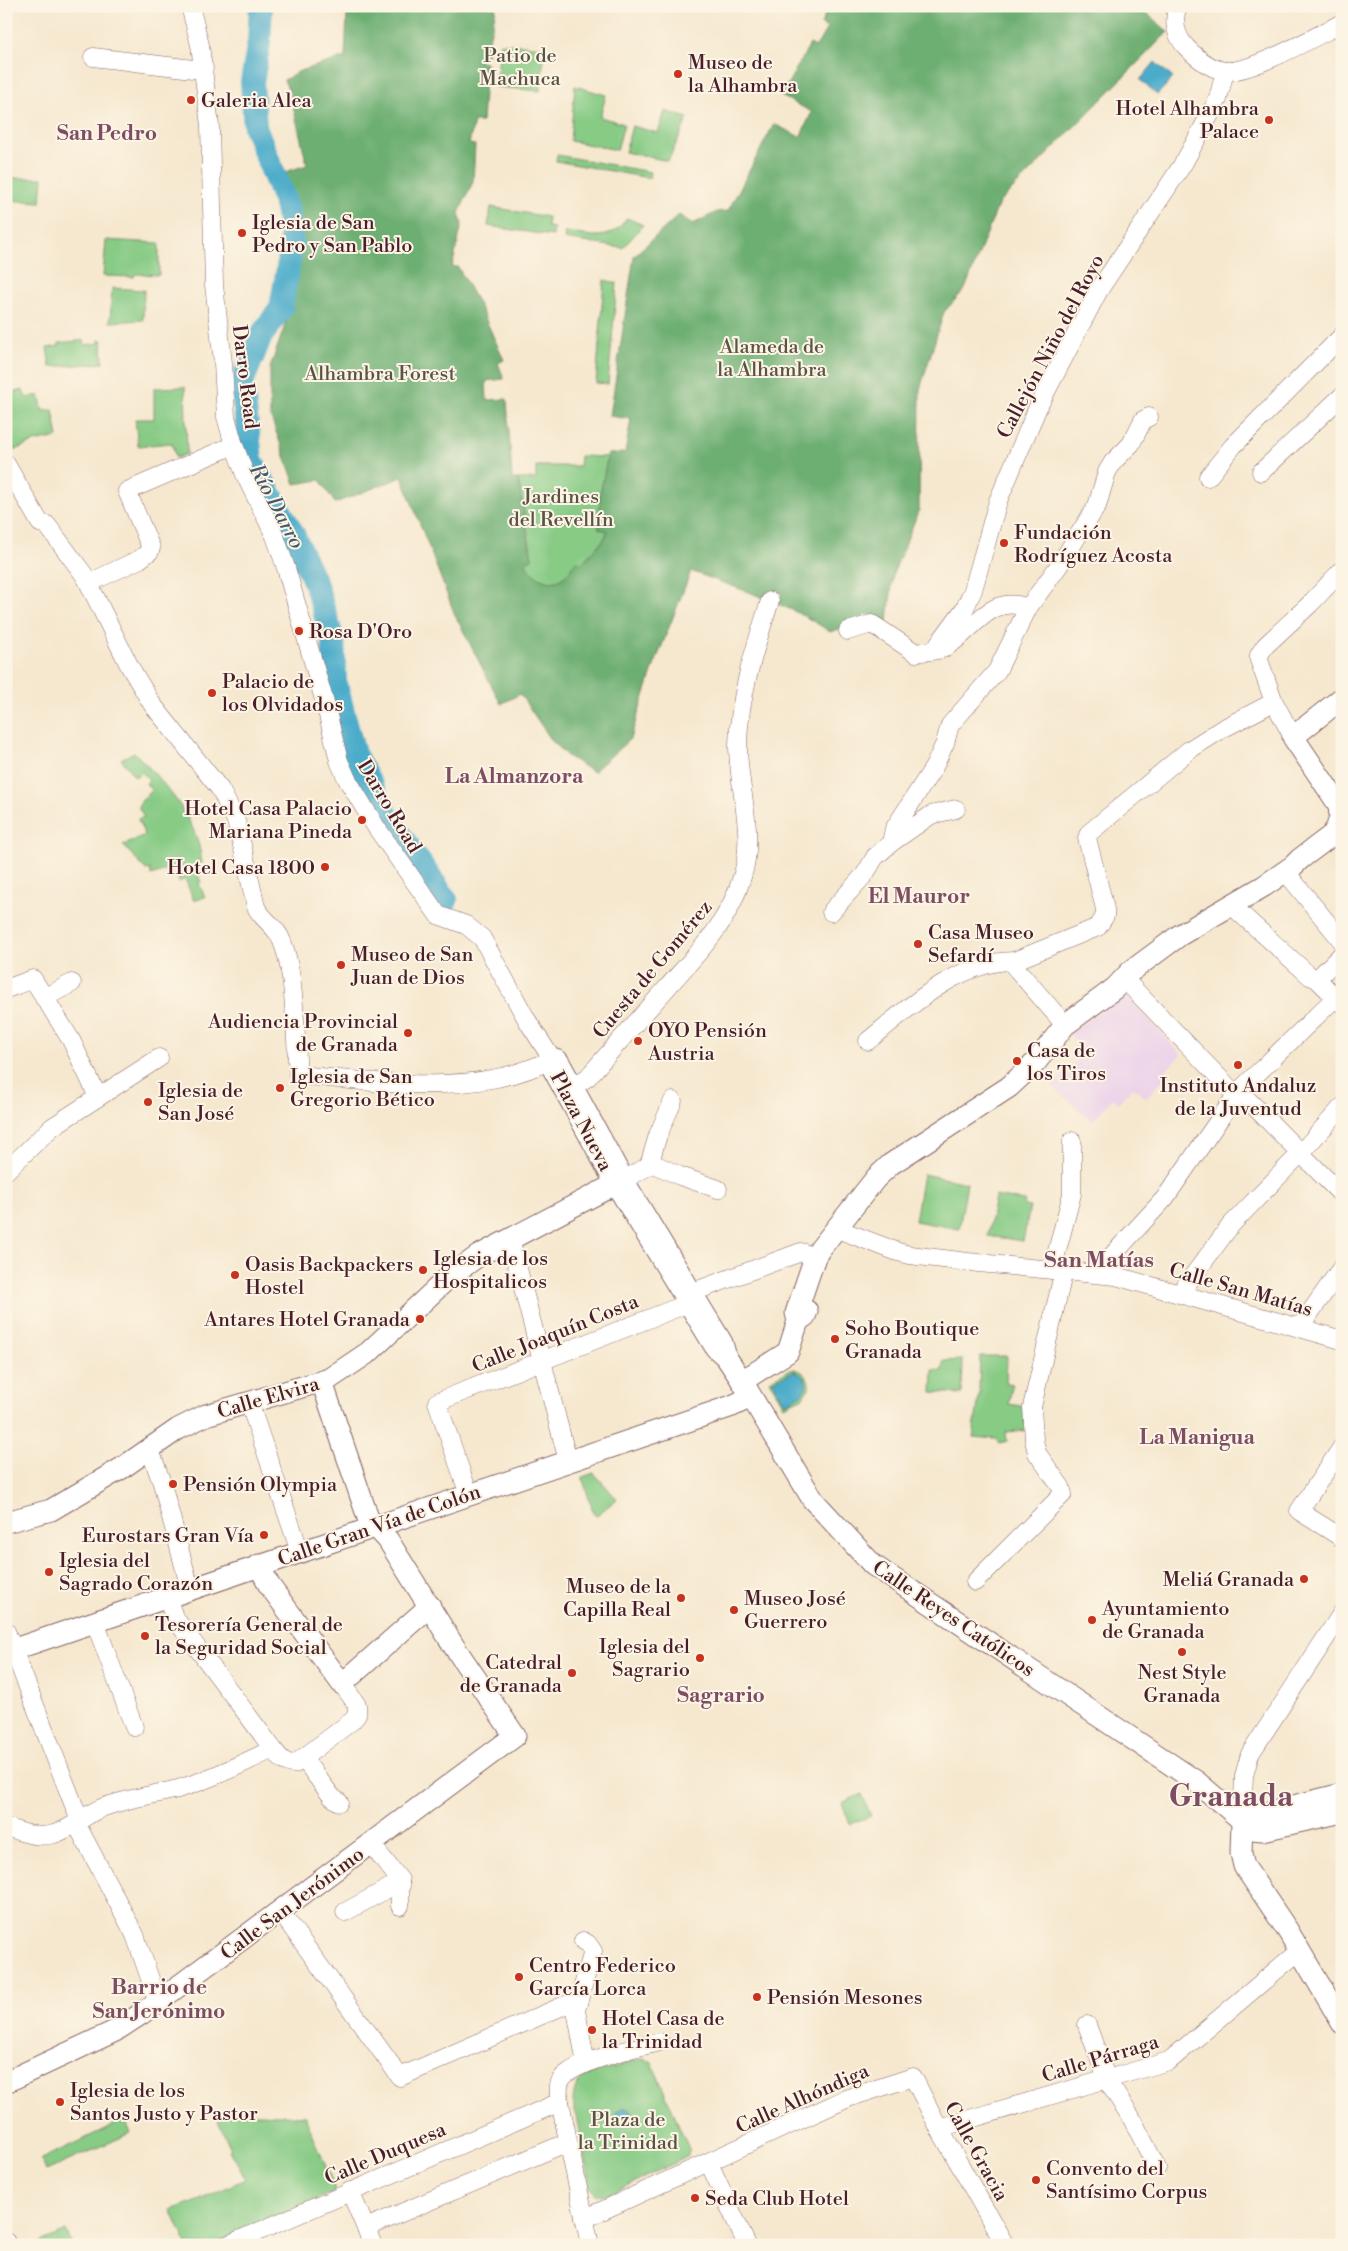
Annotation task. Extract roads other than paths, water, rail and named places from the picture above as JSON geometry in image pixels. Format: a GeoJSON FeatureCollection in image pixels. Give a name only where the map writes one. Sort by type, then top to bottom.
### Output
{"type":"FeatureCollection","features":[{"type":"Feature","properties":{"kind":"main road"},"geometry":{"type":"LineString","coordinates":[[826,1242],[876,1178],[890,1164],[1009,1087],[1036,1062],[1065,1025],[1115,988],[1124,978],[1180,935],[1225,908],[1289,876],[1332,835],[1338,827],[1341,817],[1339,805],[1293,737],[1342,698]]}},
{"type":"Feature","properties":{"kind":"main road","name":"Plaza Nueva"},"geometry":{"type":"LineString","coordinates":[[552,1059],[558,1061],[620,1182],[552,1065],[552,1059]]}},
{"type":"Feature","properties":{"kind":"main road","name":"Plaza Nueva"},"geometry":{"type":"LineString","coordinates":[[563,1211],[620,1182]]}},
{"type":"Feature","properties":{"kind":"main road","name":"Calle Reyes Católicos"},"geometry":{"type":"LineString","coordinates":[[620,1182],[690,1299],[722,1343],[726,1357],[813,1500],[878,1569],[1197,1782],[1242,1822]]}},
{"type":"Feature","properties":{"kind":"main road","name":"Calle Elvira"},"geometry":{"type":"LineString","coordinates":[[6,1522],[51,1510],[150,1450],[190,1423],[223,1409],[322,1382],[369,1352],[449,1277],[489,1248],[563,1211]]}},
{"type":"Feature","properties":{"kind":"main road","name":"Calle Gran Vía de Colón"},"geometry":{"type":"LineString","coordinates":[[9,1644],[95,1622],[732,1406],[747,1389],[788,1352],[798,1321],[805,1316],[828,1251],[826,1242]]}},
{"type":"Feature","properties":{"kind":"main road"},"geometry":{"type":"LineString","coordinates":[[259,1565],[269,1585],[342,1684],[430,1606],[388,1540],[368,1518],[322,1382]]}},
{"type":"Feature","properties":{"kind":"main road","name":"Calle San Jerónimo"},"geometry":{"type":"LineString","coordinates":[[6,2082],[115,2031],[158,2002],[371,1844],[429,1798],[515,1736],[455,1648],[430,1606]]}},
{"type":"Feature","properties":{"kind":"main road"},"geometry":{"type":"LineString","coordinates":[[1242,1822],[1252,1829],[1263,1830],[1342,1794]]}},
{"type":"Feature","properties":{"kind":"main road"},"geometry":{"type":"LineString","coordinates":[[1291,1816],[1342,1812]]}},
{"type":"Feature","properties":{"kind":"main road"},"geometry":{"type":"LineString","coordinates":[[1242,1822],[1241,1853],[1248,1874],[1299,1950],[1342,2024]]}},
{"type":"Feature","properties":{"kind":"street","name":"Darro Road"},"geometry":{"type":"LineString","coordinates":[[190,6],[204,68],[210,126],[214,285],[223,363],[226,416],[246,477],[276,536],[325,703],[339,761],[376,827],[438,915]]}},
{"type":"Feature","properties":{"kind":"street"},"geometry":{"type":"LineString","coordinates":[[1177,8],[1174,22],[1178,35],[1185,47],[1210,66],[1225,71],[1241,70],[1256,64],[1342,23]]}},
{"type":"Feature","properties":{"kind":"street"},"geometry":{"type":"LineString","coordinates":[[93,58],[193,69],[204,68]]}},
{"type":"Feature","properties":{"kind":"street","name":"Callejón Niño del Royo"},"geometry":{"type":"LineString","coordinates":[[934,650],[965,608],[969,599],[998,500],[1038,407],[1099,290],[1183,164],[1218,99],[1225,71]]}},
{"type":"Feature","properties":{"kind":"street"},"geometry":{"type":"LineString","coordinates":[[1208,478],[1232,446],[1342,336]]}},
{"type":"Feature","properties":{"kind":"street"},"geometry":{"type":"LineString","coordinates":[[1261,472],[1342,396]]}},
{"type":"Feature","properties":{"kind":"street"},"geometry":{"type":"LineString","coordinates":[[891,843],[894,829],[934,767],[945,743],[950,725],[997,671],[1028,608],[1058,567],[1097,506],[1107,472],[1113,462],[1131,444],[1143,420],[1149,417]]}},
{"type":"Feature","properties":{"kind":"street"},"geometry":{"type":"LineString","coordinates":[[89,583],[140,559],[147,555],[151,548],[127,491],[234,445]]}},
{"type":"Feature","properties":{"kind":"street"},"geometry":{"type":"LineString","coordinates":[[6,464],[40,522],[47,524],[89,583],[143,691],[172,732],[220,789],[234,818],[256,907],[261,917],[279,934],[286,951],[291,980],[298,1075],[379,1083],[467,1082],[490,1079],[536,1067],[552,1059]]}},
{"type":"Feature","properties":{"kind":"street"},"geometry":{"type":"LineString","coordinates":[[1293,737],[1274,702],[1259,660],[1259,655],[1265,646],[1310,604],[1342,570]]}},
{"type":"Feature","properties":{"kind":"street","name":"Cuesta de Gomérez"},"geometry":{"type":"LineString","coordinates":[[572,1087],[588,1077],[719,929],[736,895],[743,876],[748,848],[738,746],[742,705],[751,658],[770,602]]}},
{"type":"Feature","properties":{"kind":"street"},"geometry":{"type":"LineString","coordinates":[[848,631],[872,624],[916,653],[944,648],[992,609],[1005,605],[1020,604],[1028,608]]}},
{"type":"Feature","properties":{"kind":"street"},"geometry":{"type":"LineString","coordinates":[[868,1041],[911,1006],[956,976],[1002,960],[1013,961],[1092,929],[1102,923],[1105,909],[1087,836],[1189,750],[1222,729],[1274,702]]}},
{"type":"Feature","properties":{"kind":"street"},"geometry":{"type":"LineString","coordinates":[[831,912],[865,874],[874,857],[931,816],[956,809]]}},
{"type":"Feature","properties":{"kind":"street"},"geometry":{"type":"LineString","coordinates":[[1289,876],[1342,941]]}},
{"type":"Feature","properties":{"kind":"street"},"geometry":{"type":"LineString","coordinates":[[1096,1273],[1164,1198],[1238,1093],[1339,1000],[1250,921],[1225,908]]}},
{"type":"Feature","properties":{"kind":"street","name":"Plaza Nueva"},"geometry":{"type":"LineString","coordinates":[[438,915],[466,925],[482,938],[527,1020],[552,1059]]}},
{"type":"Feature","properties":{"kind":"street"},"geometry":{"type":"LineString","coordinates":[[1317,979],[1342,954]]}},
{"type":"Feature","properties":{"kind":"street"},"geometry":{"type":"LineString","coordinates":[[1013,961],[1014,966],[1065,1025]]}},
{"type":"Feature","properties":{"kind":"street"},"geometry":{"type":"LineString","coordinates":[[1124,978],[1342,1195]]}},
{"type":"Feature","properties":{"kind":"street"},"geometry":{"type":"LineString","coordinates":[[6,989],[34,979],[71,1040],[98,1097]]}},
{"type":"Feature","properties":{"kind":"street"},"geometry":{"type":"LineString","coordinates":[[44,998],[72,983]]}},
{"type":"Feature","properties":{"kind":"street"},"geometry":{"type":"LineString","coordinates":[[6,1171],[52,1128],[159,1058]]}},
{"type":"Feature","properties":{"kind":"street"},"geometry":{"type":"LineString","coordinates":[[620,1182],[647,1167],[673,1101]]}},
{"type":"Feature","properties":{"kind":"street"},"geometry":{"type":"LineString","coordinates":[[1180,1293],[1230,1225],[1341,1108]]}},
{"type":"Feature","properties":{"kind":"street"},"geometry":{"type":"LineString","coordinates":[[975,1582],[1063,1494],[1061,1487],[1037,1453],[1032,1419],[1034,1392],[1059,1299],[1058,1270],[1072,1194],[1072,1142]]}},
{"type":"Feature","properties":{"kind":"street"},"geometry":{"type":"LineString","coordinates":[[650,1162],[680,1176],[718,1189]]}},
{"type":"Feature","properties":{"kind":"street"},"geometry":{"type":"LineString","coordinates":[[510,1238],[540,1361],[568,1461]]}},
{"type":"Feature","properties":{"kind":"street","name":"Calle San Matías"},"geometry":{"type":"LineString","coordinates":[[826,1242],[968,1262],[1116,1276],[1342,1340]]}},
{"type":"Feature","properties":{"kind":"street","name":"Calle Joaquín Costa"},"geometry":{"type":"LineString","coordinates":[[469,1494],[437,1402],[690,1299],[701,1289],[826,1242]]}},
{"type":"Feature","properties":{"kind":"street"},"geometry":{"type":"LineString","coordinates":[[1300,1327],[1342,1267]]}},
{"type":"Feature","properties":{"kind":"street"},"geometry":{"type":"LineString","coordinates":[[249,1402],[300,1552]]}},
{"type":"Feature","properties":{"kind":"street"},"geometry":{"type":"LineString","coordinates":[[1342,1447],[1299,1511],[1342,1538]]}},
{"type":"Feature","properties":{"kind":"street"},"geometry":{"type":"LineString","coordinates":[[150,1450],[162,1483],[190,1589]]}},
{"type":"Feature","properties":{"kind":"street"},"geometry":{"type":"LineString","coordinates":[[167,1597],[174,1617],[272,1749],[282,1760],[289,1764],[299,1761],[352,1721],[357,1715],[357,1705],[342,1684]]}},
{"type":"Feature","properties":{"kind":"street"},"geometry":{"type":"LineString","coordinates":[[1242,1822],[1246,1764],[1250,1754],[1342,1613]]}},
{"type":"Feature","properties":{"kind":"street"},"geometry":{"type":"LineString","coordinates":[[95,1622],[134,1727]]}},
{"type":"Feature","properties":{"kind":"street"},"geometry":{"type":"LineString","coordinates":[[9,1644],[78,1822],[135,1935],[158,2002]]}},
{"type":"Feature","properties":{"kind":"street"},"geometry":{"type":"LineString","coordinates":[[6,1827],[36,1837],[54,1834],[78,1822],[96,1809],[124,1799],[176,1789],[218,1776],[272,1749]]}},
{"type":"Feature","properties":{"kind":"street"},"geometry":{"type":"LineString","coordinates":[[299,1761],[339,1802]]}},
{"type":"Feature","properties":{"kind":"street"},"geometry":{"type":"LineString","coordinates":[[371,1844],[400,1880],[400,1906]]}},
{"type":"Feature","properties":{"kind":"street"},"geometry":{"type":"LineString","coordinates":[[345,1912],[389,1888],[401,1886]]}},
{"type":"Feature","properties":{"kind":"street"},"geometry":{"type":"LineString","coordinates":[[280,1911],[400,2077],[565,2005],[576,2005]]}},
{"type":"Feature","properties":{"kind":"street"},"geometry":{"type":"LineString","coordinates":[[586,2064],[576,2005],[588,1946]]}},
{"type":"Feature","properties":{"kind":"street","name":"Calle Párraga"},"geometry":{"type":"LineString","coordinates":[[939,2128],[1169,2061],[1299,1950]]}},
{"type":"Feature","properties":{"kind":"street"},"geometry":{"type":"LineString","coordinates":[[1087,2026],[1106,2079],[1131,2117],[1157,2168]]}},
{"type":"Feature","properties":{"kind":"street"},"geometry":{"type":"LineString","coordinates":[[590,2245],[560,2102],[561,2079],[574,2068],[660,2042]]}},
{"type":"Feature","properties":{"kind":"street","name":"Calle Gracia"},"geometry":{"type":"LineString","coordinates":[[913,2077],[939,2128],[1005,2245]]}},
{"type":"Feature","properties":{"kind":"street","name":"Calle Alhóndiga"},"geometry":{"type":"LineString","coordinates":[[709,2162],[848,2098],[913,2077]]}},
{"type":"Feature","properties":{"kind":"street","name":"Calle Duquesa"},"geometry":{"type":"LineString","coordinates":[[227,2245],[560,2102]]}},
{"type":"Feature","properties":{"kind":"street"},"geometry":{"type":"LineString","coordinates":[[366,2228],[568,2142]]}},
{"type":"Feature","properties":{"kind":"street"},"geometry":{"type":"LineString","coordinates":[[584,2219],[709,2162],[747,2245]]}},
{"type":"Feature","properties":{"kind":"street"},"geometry":{"type":"LineString","coordinates":[[350,2192],[374,2245]]}},
{"type":"Feature","properties":{"kind":"water"},"geometry":{"type":"Polygon","coordinates":[[[1155,62],[1173,78],[1157,95],[1140,80],[1155,62]]]}},
{"type":"Feature","properties":{"kind":"water"},"geometry":{"type":"Polygon","coordinates":[[[795,1371],[805,1378],[806,1387],[801,1394],[785,1403],[772,1381],[795,1371]]]}},
{"type":"Feature","properties":{"kind":"water"},"geometry":{"type":"Polygon","coordinates":[[[624,2108],[630,2111],[633,2117],[630,2123],[624,2126],[618,2123],[615,2117],[618,2111],[624,2108]]]}},
{"type":"Feature","properties":{"kind":"waterway","name":"Río Darro"},"geometry":{"type":"LineString","coordinates":[[261,6],[259,42],[252,82],[255,127],[287,207],[292,244],[281,308],[261,336],[242,382],[251,460],[293,534],[316,585],[333,640],[335,681],[354,754],[390,821],[446,900]]}},
{"type":"Feature","properties":{"kind":"place","name":"Museo de la Alhambra"},"geometry":{"type":"Point","coordinates":[678,74]}},
{"type":"Feature","properties":{"kind":"place","name":"Galeria Alea"},"geometry":{"type":"Point","coordinates":[191,100]}},
{"type":"Feature","properties":{"kind":"place","name":"Hotel Alhambra Palace"},"geometry":{"type":"Point","coordinates":[1269,120]}},
{"type":"Feature","properties":{"kind":"place","name":"Iglesia de San Pedro y San Pablo"},"geometry":{"type":"Point","coordinates":[242,233]}},
{"type":"Feature","properties":{"kind":"place","name":"Fundación Rodríguez Acosta"},"geometry":{"type":"Point","coordinates":[1004,543]}},
{"type":"Feature","properties":{"kind":"place","name":"Rosa D'Oro"},"geometry":{"type":"Point","coordinates":[299,631]}},
{"type":"Feature","properties":{"kind":"place","name":"Palacio de los Olvidados"},"geometry":{"type":"Point","coordinates":[212,693]}},
{"type":"Feature","properties":{"kind":"place","name":"Hotel Casa Palacio Mariana Pineda"},"geometry":{"type":"Point","coordinates":[362,820]}},
{"type":"Feature","properties":{"kind":"place","name":"Hotel Casa 1800"},"geometry":{"type":"Point","coordinates":[325,867]}},
{"type":"Feature","properties":{"kind":"place","name":"Casa Museo Sefardí"},"geometry":{"type":"Point","coordinates":[918,944]}},
{"type":"Feature","properties":{"kind":"place","name":"Museo de San Juan de Dios"},"geometry":{"type":"Point","coordinates":[341,965]}},
{"type":"Feature","properties":{"kind":"place","name":"Audiencia Provincial de Granada"},"geometry":{"type":"Point","coordinates":[408,1033]}},
{"type":"Feature","properties":{"kind":"place","name":"OYO Pensión Austria"},"geometry":{"type":"Point","coordinates":[638,1041]}},
{"type":"Feature","properties":{"kind":"place","name":"Casa de los Tiros"},"geometry":{"type":"Point","coordinates":[1017,1061]}},
{"type":"Feature","properties":{"kind":"place","name":"Instituto Andaluz de la Juventud"},"geometry":{"type":"Point","coordinates":[1238,1065]}},
{"type":"Feature","properties":{"kind":"place","name":"Iglesia de San Gregorio Bético"},"geometry":{"type":"Point","coordinates":[280,1088]}},
{"type":"Feature","properties":{"kind":"place","name":"Iglesia de San José"},"geometry":{"type":"Point","coordinates":[148,1102]}},
{"type":"Feature","properties":{"kind":"place","name":"Iglesia de los Hospitalicos"},"geometry":{"type":"Point","coordinates":[423,1270]}},
{"type":"Feature","properties":{"kind":"place","name":"Oasis Backpackers Hostel"},"geometry":{"type":"Point","coordinates":[235,1275]}},
{"type":"Feature","properties":{"kind":"place","name":"Antares Hotel Granada"},"geometry":{"type":"Point","coordinates":[420,1319]}},
{"type":"Feature","properties":{"kind":"place","name":"Soho Boutique Granada"},"geometry":{"type":"Point","coordinates":[835,1339]}},
{"type":"Feature","properties":{"kind":"place","name":"Pensión Olympia"},"geometry":{"type":"Point","coordinates":[173,1484]}},
{"type":"Feature","properties":{"kind":"place","name":"Eurostars Gran Vía"},"geometry":{"type":"Point","coordinates":[264,1535]}},
{"type":"Feature","properties":{"kind":"place","name":"Iglesia del Sagrado Corazón"},"geometry":{"type":"Point","coordinates":[49,1572]}},
{"type":"Feature","properties":{"kind":"place","name":"Meliá Granada"},"geometry":{"type":"Point","coordinates":[1304,1579]}},
{"type":"Feature","properties":{"kind":"place","name":"Museo de la Capilla Real"},"geometry":{"type":"Point","coordinates":[681,1598]}},
{"type":"Feature","properties":{"kind":"place","name":"Museo José Guerrero"},"geometry":{"type":"Point","coordinates":[734,1610]}},
{"type":"Feature","properties":{"kind":"place","name":"Ayuntamiento de Granada"},"geometry":{"type":"Point","coordinates":[1092,1620]}},
{"type":"Feature","properties":{"kind":"place","name":"Tesorería General de la Seguridad Social"},"geometry":{"type":"Point","coordinates":[145,1636]}},
{"type":"Feature","properties":{"kind":"place","name":"Nest Style Granada"},"geometry":{"type":"Point","coordinates":[1182,1652]}},
{"type":"Feature","properties":{"kind":"place","name":"Iglesia del Sagrario"},"geometry":{"type":"Point","coordinates":[700,1658]}},
{"type":"Feature","properties":{"kind":"place","name":"Catedral de Granada"},"geometry":{"type":"Point","coordinates":[572,1673]}},
{"type":"Feature","properties":{"kind":"place","name":"Centro Federico García Lorca"},"geometry":{"type":"Point","coordinates":[519,1977]}},
{"type":"Feature","properties":{"kind":"place","name":"Pensión Mesones"},"geometry":{"type":"Point","coordinates":[757,1997]}},
{"type":"Feature","properties":{"kind":"place","name":"Hotel Casa de la Trinidad"},"geometry":{"type":"Point","coordinates":[592,2030]}},
{"type":"Feature","properties":{"kind":"place","name":"Iglesia de los Santos Justo y Pastor"},"geometry":{"type":"Point","coordinates":[60,2102]}},
{"type":"Feature","properties":{"kind":"place","name":"Convento del Santísimo Corpus"},"geometry":{"type":"Point","coordinates":[1036,2180]}},
{"type":"Feature","properties":{"kind":"place","name":"Seda Club Hotel"},"geometry":{"type":"Point","coordinates":[695,2198]}},
{"type":"Feature","properties":{"kind":"district","name":"San Pedro"},"geometry":{"type":"Point","coordinates":[107,133]}},
{"type":"Feature","properties":{"kind":"district","name":"La Almanzora"},"geometry":{"type":"Point","coordinates":[514,776]}},
{"type":"Feature","properties":{"kind":"district","name":"El Mauror"},"geometry":{"type":"Point","coordinates":[919,896]}},
{"type":"Feature","properties":{"kind":"district","name":"San Matías"},"geometry":{"type":"Point","coordinates":[1099,1259]}},
{"type":"Feature","properties":{"kind":"district","name":"La Manigua"},"geometry":{"type":"Point","coordinates":[1197,1437]}},
{"type":"Feature","properties":{"kind":"district","name":"Sagrario"},"geometry":{"type":"Point","coordinates":[721,1695]}},
{"type":"Feature","properties":{"kind":"district","name":"Granada"},"geometry":{"type":"Point","coordinates":[1231,1796]}},
{"type":"Feature","properties":{"kind":"district","name":"Barrio de San Jerónimo"},"geometry":{"type":"Point","coordinates":[159,1999]}},
{"type":"Feature","properties":{"kind":"park label","name":"Patio de Machuca"},"geometry":{"type":"Point","coordinates":[520,66]}},
{"type":"Feature","properties":{"kind":"park label","name":"Alameda de la Alhambra"},"geometry":{"type":"Point","coordinates":[772,358]}},
{"type":"Feature","properties":{"kind":"park label","name":"Alhambra Forest"},"geometry":{"type":"Point","coordinates":[380,373]}},
{"type":"Feature","properties":{"kind":"park label","name":"Jardines del Revellín"},"geometry":{"type":"Point","coordinates":[561,508]}},
{"type":"Feature","properties":{"kind":"park label","name":"Plaza de la Trinidad"},"geometry":{"type":"Point","coordinates":[628,2130]}}]}
